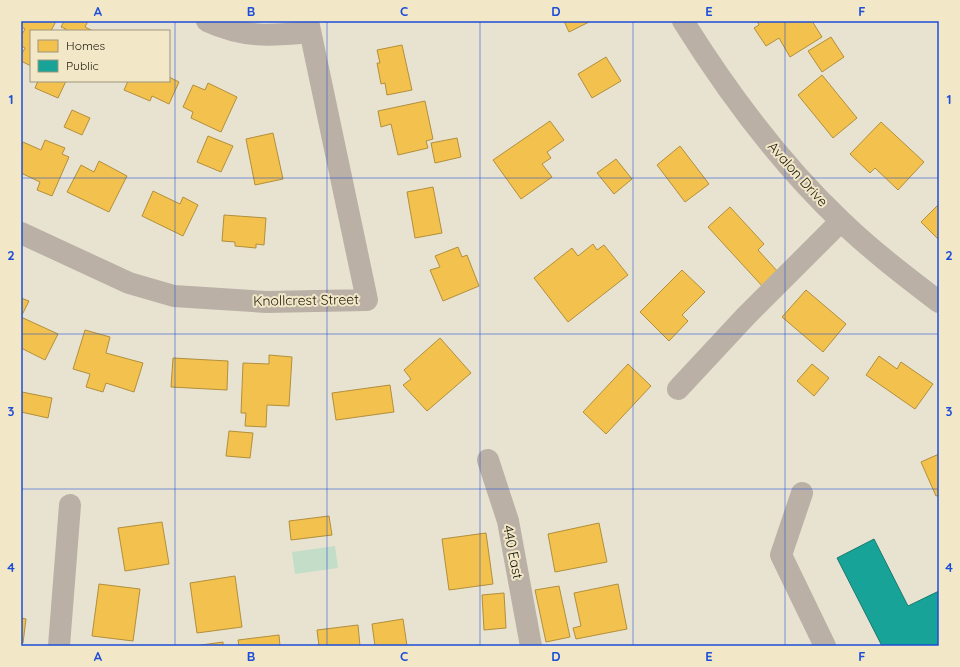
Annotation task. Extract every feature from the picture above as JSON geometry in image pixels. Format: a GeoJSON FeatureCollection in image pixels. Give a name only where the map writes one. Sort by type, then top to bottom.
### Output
{"type":"FeatureCollection","features":[{"type":"Feature","properties":{"kind":"street"},"geometry":{"type":"LineString","coordinates":[[207,21],[229,30],[254,35],[271,36],[309,26]]}},
{"type":"Feature","properties":{"kind":"street","name":"Avalon Drive"},"geometry":{"type":"LineString","coordinates":[[683,21],[714,72],[772,146],[806,185],[841,221],[897,270],[939,302]]}},
{"type":"Feature","properties":{"kind":"street","name":"Knollcrest Street"},"geometry":{"type":"LineString","coordinates":[[21,233],[129,283],[174,296],[266,302],[367,300],[309,26]]}},
{"type":"Feature","properties":{"kind":"street"},"geometry":{"type":"LineString","coordinates":[[678,389],[746,316],[841,221]]}},
{"type":"Feature","properties":{"kind":"street","name":"440 East"},"geometry":{"type":"LineString","coordinates":[[488,460],[508,521],[531,646]]}},
{"type":"Feature","properties":{"kind":"street"},"geometry":{"type":"LineString","coordinates":[[802,493],[781,556],[825,646]]}},
{"type":"Feature","properties":{"kind":"street"},"geometry":{"type":"LineString","coordinates":[[59,646],[70,505]]}},
{"type":"Feature","properties":{"kind":"shaded area"},"geometry":{"type":"Polygon","coordinates":[[[335,546],[338,568],[295,574],[292,552],[335,546]]]}},
{"type":"Feature","properties":{"kind":"building: Homes"},"geometry":{"type":"Polygon","coordinates":[[[21,21],[56,21],[52,30],[30,30],[30,66],[21,61],[21,55],[25,48],[21,46],[21,36],[25,29],[21,27],[21,21]]]}},
{"type":"Feature","properties":{"kind":"building: Homes"},"geometry":{"type":"Polygon","coordinates":[[[64,21],[88,21],[85,27],[91,30],[66,30],[61,27],[64,21]]]}},
{"type":"Feature","properties":{"kind":"building: Homes"},"geometry":{"type":"Polygon","coordinates":[[[564,21],[589,21],[589,22],[569,32],[564,21]]]}},
{"type":"Feature","properties":{"kind":"building: Homes"},"geometry":{"type":"Polygon","coordinates":[[[757,21],[812,21],[822,37],[790,57],[779,38],[766,46],[754,28],[759,25],[757,21]]]}},
{"type":"Feature","properties":{"kind":"building: Homes"},"geometry":{"type":"Polygon","coordinates":[[[831,37],[844,57],[822,72],[808,51],[831,37]]]}},
{"type":"Feature","properties":{"kind":"building: Homes"},"geometry":{"type":"Polygon","coordinates":[[[402,45],[412,90],[387,95],[385,83],[381,84],[377,63],[380,63],[377,50],[402,45]]]}},
{"type":"Feature","properties":{"kind":"building: Homes"},"geometry":{"type":"Polygon","coordinates":[[[606,57],[621,81],[592,98],[578,74],[606,57]]]}},
{"type":"Feature","properties":{"kind":"building: Homes"},"geometry":{"type":"Polygon","coordinates":[[[822,75],[857,118],[833,138],[798,95],[822,75]]]}},
{"type":"Feature","properties":{"kind":"building: Homes"},"geometry":{"type":"Polygon","coordinates":[[[170,78],[179,82],[169,104],[152,96],[150,101],[124,90],[128,82],[170,82],[170,78]]]}},
{"type":"Feature","properties":{"kind":"building: Homes"},"geometry":{"type":"Polygon","coordinates":[[[38,82],[66,82],[58,98],[35,88],[38,82]]]}},
{"type":"Feature","properties":{"kind":"building: Homes"},"geometry":{"type":"Polygon","coordinates":[[[208,83],[237,97],[221,132],[191,118],[193,112],[183,107],[193,85],[205,90],[208,83]]]}},
{"type":"Feature","properties":{"kind":"building: Homes"},"geometry":{"type":"Polygon","coordinates":[[[425,101],[433,139],[426,141],[428,148],[398,155],[391,124],[381,127],[378,111],[425,101]]]}},
{"type":"Feature","properties":{"kind":"building: Homes"},"geometry":{"type":"Polygon","coordinates":[[[72,110],[90,118],[82,135],[64,127],[72,110]]]}},
{"type":"Feature","properties":{"kind":"building: Homes"},"geometry":{"type":"Polygon","coordinates":[[[550,121],[564,140],[547,152],[551,158],[542,164],[552,177],[521,199],[493,160],[550,121]]]}},
{"type":"Feature","properties":{"kind":"building: Homes"},"geometry":{"type":"Polygon","coordinates":[[[881,122],[924,162],[898,190],[875,168],[870,173],[850,154],[881,122]]]}},
{"type":"Feature","properties":{"kind":"building: Homes"},"geometry":{"type":"Polygon","coordinates":[[[273,133],[283,179],[255,185],[246,139],[273,133]]]}},
{"type":"Feature","properties":{"kind":"building: Homes"},"geometry":{"type":"Polygon","coordinates":[[[208,136],[233,146],[221,172],[197,162],[208,136]]]}},
{"type":"Feature","properties":{"kind":"building: Homes"},"geometry":{"type":"Polygon","coordinates":[[[457,138],[461,157],[435,163],[431,143],[457,138]]]}},
{"type":"Feature","properties":{"kind":"building: Homes"},"geometry":{"type":"Polygon","coordinates":[[[45,140],[65,148],[62,154],[69,157],[52,196],[37,190],[40,182],[21,173],[21,148],[23,142],[41,150],[45,140]]]}},
{"type":"Feature","properties":{"kind":"building: Homes"},"geometry":{"type":"Polygon","coordinates":[[[680,146],[709,184],[685,202],[657,165],[680,146]]]}},
{"type":"Feature","properties":{"kind":"building: Homes"},"geometry":{"type":"Polygon","coordinates":[[[616,159],[632,179],[614,194],[597,173],[616,159]]]}},
{"type":"Feature","properties":{"kind":"building: Homes"},"geometry":{"type":"Polygon","coordinates":[[[99,161],[127,176],[109,212],[67,192],[81,165],[94,172],[99,161]]]}},
{"type":"Feature","properties":{"kind":"building: Homes"},"geometry":{"type":"Polygon","coordinates":[[[433,187],[442,233],[415,238],[407,192],[433,187]]]}},
{"type":"Feature","properties":{"kind":"building: Homes"},"geometry":{"type":"Polygon","coordinates":[[[153,191],[180,204],[183,197],[198,205],[183,236],[142,216],[153,191]]]}},
{"type":"Feature","properties":{"kind":"building: Homes"},"geometry":{"type":"Polygon","coordinates":[[[939,204],[939,240],[921,222],[939,204]]]}},
{"type":"Feature","properties":{"kind":"building: Homes"},"geometry":{"type":"Polygon","coordinates":[[[730,207],[764,244],[758,250],[779,273],[763,287],[708,227],[730,207]]]}},
{"type":"Feature","properties":{"kind":"building: Homes"},"geometry":{"type":"Polygon","coordinates":[[[224,215],[266,218],[264,245],[256,244],[256,248],[235,246],[235,242],[222,241],[224,215]]]}},
{"type":"Feature","properties":{"kind":"building: Homes"},"geometry":{"type":"Polygon","coordinates":[[[593,244],[597,250],[604,245],[628,275],[568,322],[534,278],[572,248],[578,256],[593,244]]]}},
{"type":"Feature","properties":{"kind":"building: Homes"},"geometry":{"type":"Polygon","coordinates":[[[458,247],[462,257],[467,255],[479,286],[443,301],[430,270],[440,267],[435,256],[458,247]]]}},
{"type":"Feature","properties":{"kind":"building: Homes"},"geometry":{"type":"Polygon","coordinates":[[[682,270],[705,292],[682,315],[688,321],[669,341],[640,312],[682,270]]]}},
{"type":"Feature","properties":{"kind":"building: Homes"},"geometry":{"type":"Polygon","coordinates":[[[806,290],[846,324],[823,352],[782,317],[806,290]]]}},
{"type":"Feature","properties":{"kind":"building: Homes"},"geometry":{"type":"Polygon","coordinates":[[[21,298],[29,301],[21,317],[21,298]]]}},
{"type":"Feature","properties":{"kind":"building: Homes"},"geometry":{"type":"Polygon","coordinates":[[[21,317],[58,334],[45,360],[21,348],[21,317]]]}},
{"type":"Feature","properties":{"kind":"building: Homes"},"geometry":{"type":"Polygon","coordinates":[[[85,330],[110,337],[106,353],[143,363],[134,392],[106,383],[103,392],[86,387],[90,374],[73,369],[85,330]]]}},
{"type":"Feature","properties":{"kind":"building: Homes"},"geometry":{"type":"Polygon","coordinates":[[[440,338],[471,373],[427,411],[403,385],[411,379],[404,370],[440,338]]]}},
{"type":"Feature","properties":{"kind":"building: Homes"},"geometry":{"type":"Polygon","coordinates":[[[269,355],[292,357],[289,406],[267,405],[266,427],[245,426],[246,413],[241,413],[243,363],[269,364],[269,355]]]}},
{"type":"Feature","properties":{"kind":"building: Homes"},"geometry":{"type":"Polygon","coordinates":[[[879,356],[897,369],[901,362],[933,384],[915,409],[866,375],[879,356]]]}},
{"type":"Feature","properties":{"kind":"building: Homes"},"geometry":{"type":"Polygon","coordinates":[[[173,358],[228,361],[227,390],[171,387],[173,358]]]}},
{"type":"Feature","properties":{"kind":"building: Homes"},"geometry":{"type":"Polygon","coordinates":[[[628,364],[651,386],[606,434],[583,412],[628,364]]]}},
{"type":"Feature","properties":{"kind":"building: Homes"},"geometry":{"type":"Polygon","coordinates":[[[812,364],[829,378],[814,396],[797,381],[812,364]]]}},
{"type":"Feature","properties":{"kind":"building: Homes"},"geometry":{"type":"Polygon","coordinates":[[[390,385],[394,412],[336,420],[332,393],[390,385]]]}},
{"type":"Feature","properties":{"kind":"building: Homes"},"geometry":{"type":"Polygon","coordinates":[[[22,392],[52,398],[48,418],[21,412],[22,392]]]}},
{"type":"Feature","properties":{"kind":"building: Homes"},"geometry":{"type":"Polygon","coordinates":[[[229,431],[253,433],[250,458],[226,456],[229,431]]]}},
{"type":"Feature","properties":{"kind":"building: Homes"},"geometry":{"type":"Polygon","coordinates":[[[939,454],[939,495],[936,496],[921,462],[939,454]]]}},
{"type":"Feature","properties":{"kind":"building: Homes"},"geometry":{"type":"Polygon","coordinates":[[[329,516],[332,535],[291,540],[289,521],[329,516]]]}},
{"type":"Feature","properties":{"kind":"building: Homes"},"geometry":{"type":"Polygon","coordinates":[[[162,522],[169,564],[125,571],[118,528],[162,522]]]}},
{"type":"Feature","properties":{"kind":"building: Homes"},"geometry":{"type":"Polygon","coordinates":[[[599,523],[607,562],[555,572],[548,534],[599,523]]]}},
{"type":"Feature","properties":{"kind":"building: Homes"},"geometry":{"type":"Polygon","coordinates":[[[486,533],[493,584],[449,590],[442,539],[486,533]]]}},
{"type":"Feature","properties":{"kind":"building: Homes"},"geometry":{"type":"Polygon","coordinates":[[[235,576],[242,627],[197,633],[190,583],[235,576]]]}},
{"type":"Feature","properties":{"kind":"building: Homes"},"geometry":{"type":"Polygon","coordinates":[[[99,584],[140,589],[133,641],[92,636],[99,584]]]}},
{"type":"Feature","properties":{"kind":"building: Homes"},"geometry":{"type":"Polygon","coordinates":[[[618,584],[627,629],[576,639],[573,628],[581,626],[574,593],[618,584]]]}},
{"type":"Feature","properties":{"kind":"building: Homes"},"geometry":{"type":"Polygon","coordinates":[[[559,586],[570,637],[546,642],[535,590],[559,586]]]}},
{"type":"Feature","properties":{"kind":"building: Homes"},"geometry":{"type":"Polygon","coordinates":[[[504,593],[506,628],[484,630],[482,595],[504,593]]]}},
{"type":"Feature","properties":{"kind":"building: Homes"},"geometry":{"type":"Polygon","coordinates":[[[21,618],[26,619],[23,643],[21,642],[21,618]]]}},
{"type":"Feature","properties":{"kind":"building: Homes"},"geometry":{"type":"Polygon","coordinates":[[[403,619],[407,646],[375,646],[372,624],[403,619]]]}},
{"type":"Feature","properties":{"kind":"building: Homes"},"geometry":{"type":"Polygon","coordinates":[[[358,625],[360,646],[319,646],[317,630],[358,625]]]}},
{"type":"Feature","properties":{"kind":"building: Homes"},"geometry":{"type":"Polygon","coordinates":[[[279,635],[280,646],[239,646],[238,640],[279,635]]]}},
{"type":"Feature","properties":{"kind":"building: Homes"},"geometry":{"type":"Polygon","coordinates":[[[223,642],[223,646],[194,646],[223,642]]]}},
{"type":"Feature","properties":{"kind":"building: Public"},"geometry":{"type":"Polygon","coordinates":[[[874,539],[908,606],[939,591],[939,646],[882,646],[837,558],[874,539]]]}}]}
